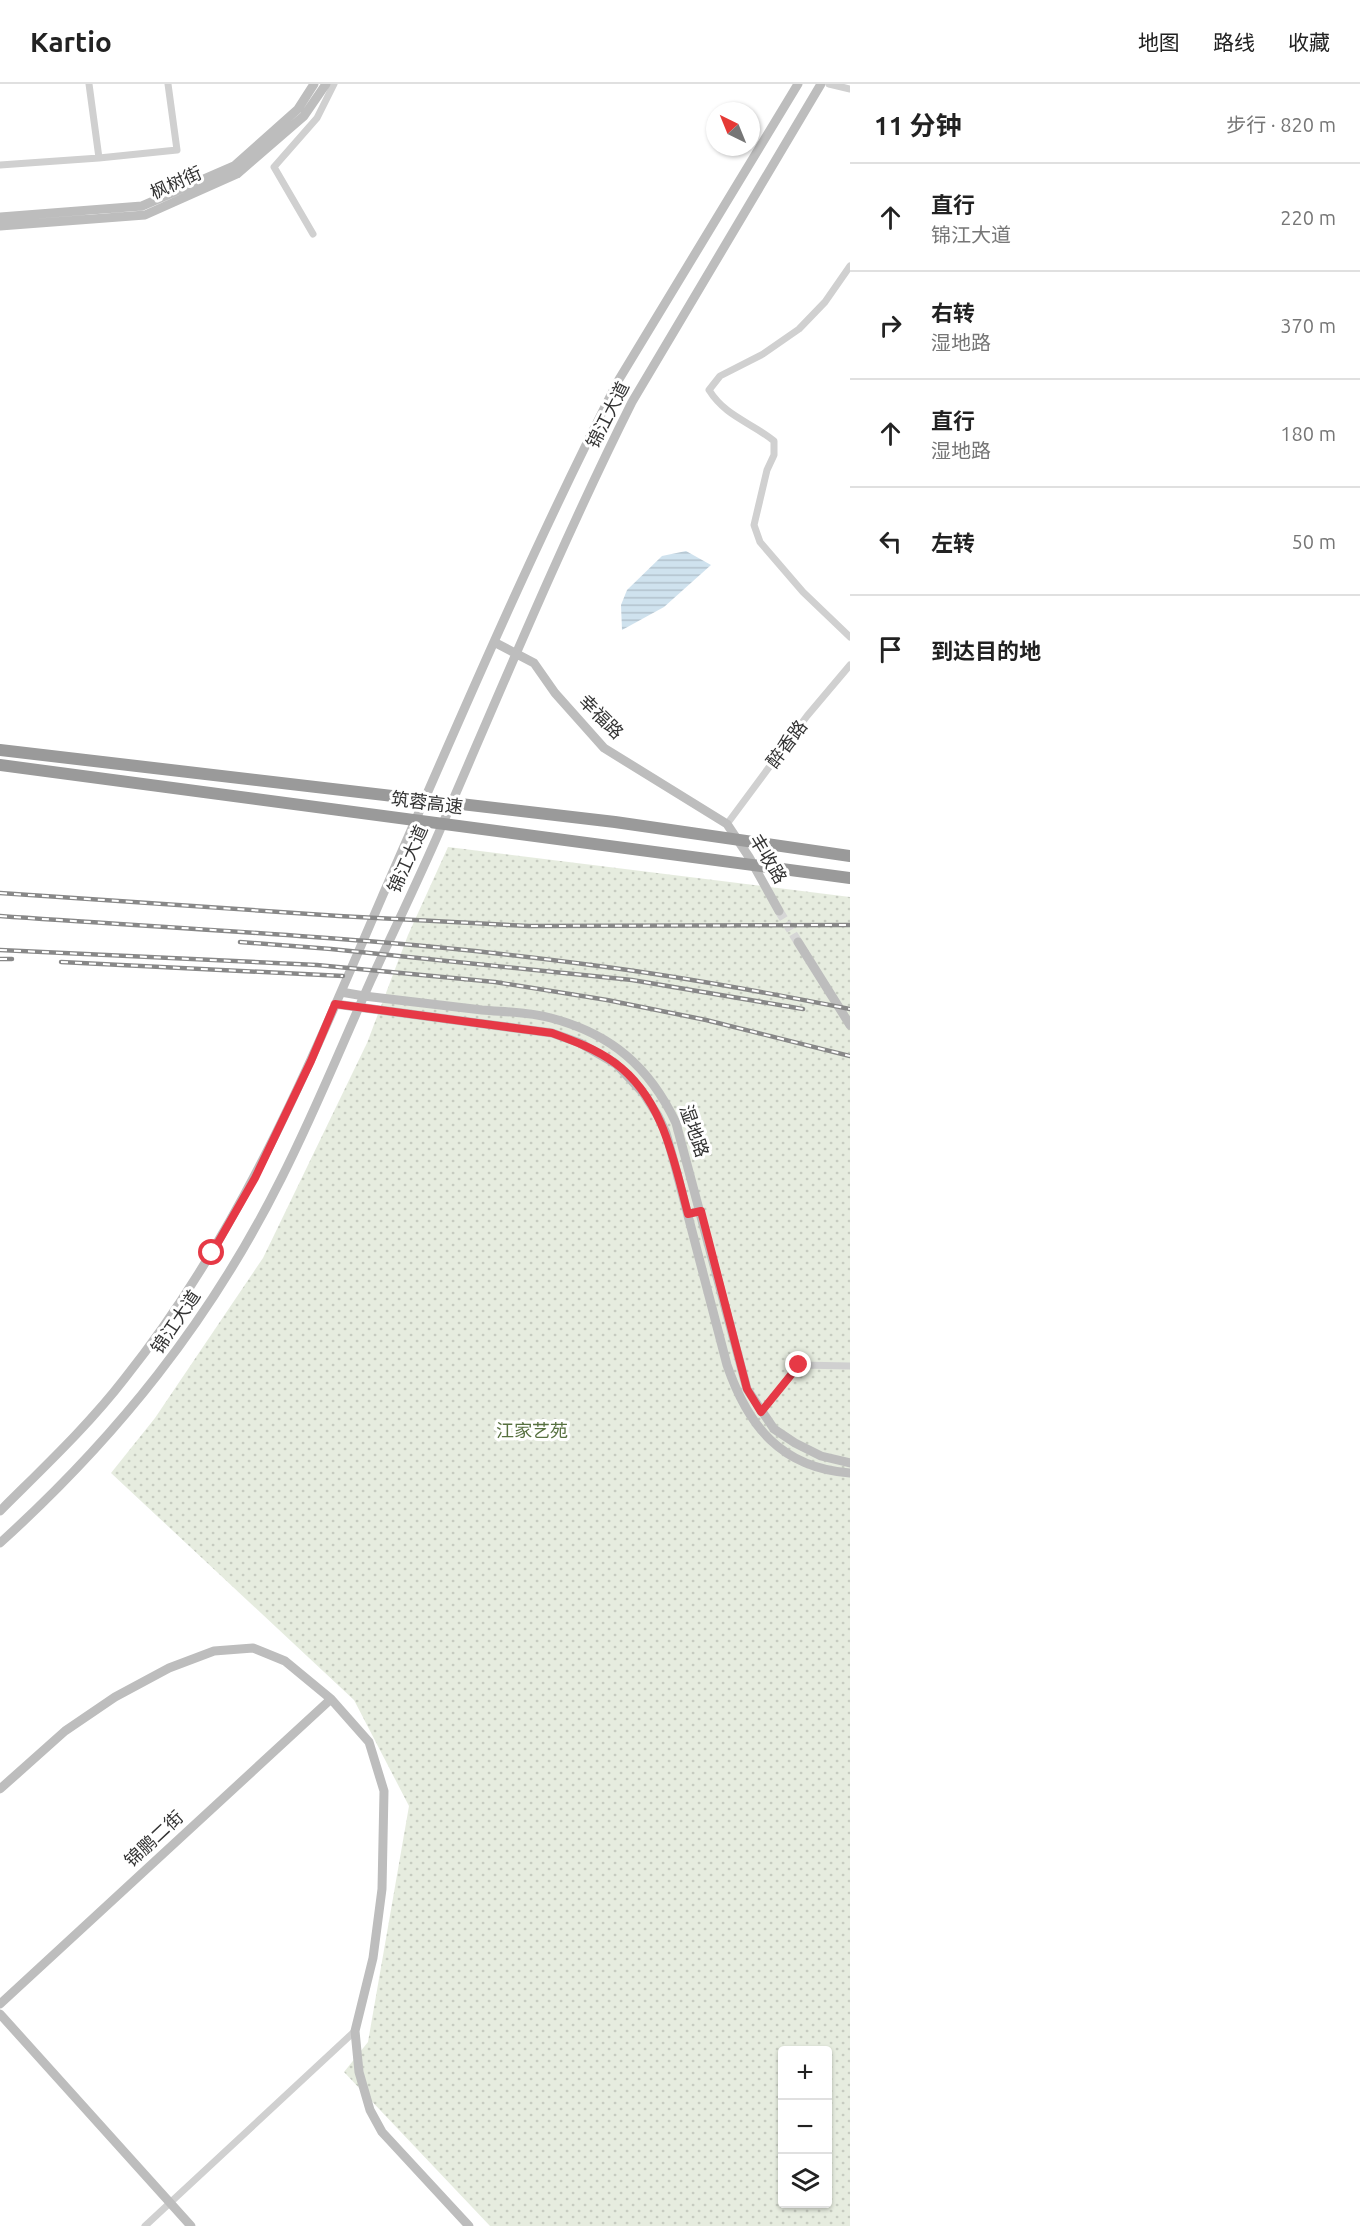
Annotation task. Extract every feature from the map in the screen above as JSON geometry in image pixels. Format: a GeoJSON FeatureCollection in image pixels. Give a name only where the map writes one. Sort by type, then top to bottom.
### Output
{"type":"FeatureCollection","features":[{"type":"Feature","properties":{"kind":"highway","name":"筑蓉高速"},"geometry":{"type":"LineString","coordinates":[[0,750],[615,822],[850,856]]}},
{"type":"Feature","properties":{"kind":"highway","name":"筑蓉高速"},"geometry":{"type":"LineString","coordinates":[[0,765],[850,878]]}},
{"type":"Feature","properties":{"kind":"street"},"geometry":{"type":"LineString","coordinates":[[89,84],[99,158]]}},
{"type":"Feature","properties":{"kind":"street"},"geometry":{"type":"LineString","coordinates":[[0,165],[177,150],[168,84]]}},
{"type":"Feature","properties":{"kind":"street","name":"枫树街"},"geometry":{"type":"LineString","coordinates":[[0,217],[142,206],[234,166],[298,109],[314,84]]}},
{"type":"Feature","properties":{"kind":"street","name":"枫树街"},"geometry":{"type":"LineString","coordinates":[[0,226],[145,215],[237,174],[304,116],[326,84]]}},
{"type":"Feature","properties":{"kind":"street"},"geometry":{"type":"LineString","coordinates":[[313,234],[274,167],[317,118],[334,84]]}},
{"type":"Feature","properties":{"kind":"street","name":"锦江大道"},"geometry":{"type":"LineString","coordinates":[[0,1511],[86,1425],[126,1377],[212,1253],[255,1178],[311,1061],[494,642],[618,381],[798,84]]}},
{"type":"Feature","properties":{"kind":"street","name":"锦江大道"},"geometry":{"type":"LineString","coordinates":[[0,1543],[103,1442],[157,1378],[197,1323],[243,1249],[280,1181],[328,1082],[516,654],[632,402],[821,84]]}},
{"type":"Feature","properties":{"kind":"street"},"geometry":{"type":"LineString","coordinates":[[829,84],[850,89]]}},
{"type":"Feature","properties":{"kind":"street"},"geometry":{"type":"LineString","coordinates":[[850,266],[825,302],[799,329],[763,354],[720,376],[709,390],[729,413],[738,420],[759,429],[774,441],[774,455],[766,470],[754,525],[760,542],[803,592],[850,637]]}},
{"type":"Feature","properties":{"kind":"street","name":"幸福路"},"geometry":{"type":"LineString","coordinates":[[494,642],[534,663],[555,693],[604,748],[727,824]]}},
{"type":"Feature","properties":{"kind":"street","name":"醉香路"},"geometry":{"type":"LineString","coordinates":[[727,824],[807,716],[850,665]]}},
{"type":"Feature","properties":{"kind":"street","name":"丰收路"},"geometry":{"type":"LineString","coordinates":[[727,824],[749,857],[779,911]]}},
{"type":"Feature","properties":{"kind":"street"},"geometry":{"type":"LineString","coordinates":[[798,942],[850,1025]]}},
{"type":"Feature","properties":{"kind":"street","name":"湿地路"},"geometry":{"type":"LineString","coordinates":[[341,992],[549,1017],[591,1032],[608,1041],[645,1073],[668,1105],[683,1143],[747,1389],[774,1429],[821,1456],[850,1462]]}},
{"type":"Feature","properties":{"kind":"street","name":"湿地路"},"geometry":{"type":"LineString","coordinates":[[335,1004],[552,1033],[580,1043],[607,1058],[629,1077],[644,1094],[666,1133],[727,1365],[737,1394],[752,1419],[784,1453],[806,1464],[850,1473]]}},
{"type":"Feature","properties":{"kind":"street"},"geometry":{"type":"LineString","coordinates":[[688,1214],[701,1211]]}},
{"type":"Feature","properties":{"kind":"street"},"geometry":{"type":"LineString","coordinates":[[752,1419],[799,1365],[850,1366]]}},
{"type":"Feature","properties":{"kind":"street"},"geometry":{"type":"LineString","coordinates":[[0,1789],[65,1731],[115,1697],[169,1668],[214,1651],[253,1648],[274,1656],[285,1661],[331,1699],[369,1742],[384,1791],[382,1889],[373,1958],[355,2031],[359,2072],[370,2110],[382,2132],[469,2226]]}},
{"type":"Feature","properties":{"kind":"street","name":"锦鹏二街"},"geometry":{"type":"LineString","coordinates":[[0,2004],[331,1699]]}},
{"type":"Feature","properties":{"kind":"street"},"geometry":{"type":"LineString","coordinates":[[0,2014],[192,2226]]}},
{"type":"Feature","properties":{"kind":"street"},"geometry":{"type":"LineString","coordinates":[[145,2226],[355,2031]]}},
{"type":"Feature","properties":{"kind":"green space","name":"江家艺苑"},"geometry":{"type":"Polygon","coordinates":[[[448,847],[850,897],[850,2226],[490,2226],[344,2072],[368,2042],[409,1806],[354,1700],[111,1473],[155,1418],[263,1258],[367,1043],[408,935],[448,847]]]}},
{"type":"Feature","properties":{"kind":"water"},"geometry":{"type":"Polygon","coordinates":[[[686,551],[711,565],[664,607],[622,630],[621,605],[627,590],[662,556],[686,551]]]}},
{"type":"Feature","properties":{"kind":"tunnel"},"geometry":{"type":"LineString","coordinates":[[779,911],[798,942]]}},
{"type":"Feature","properties":{"kind":"railway"},"geometry":{"type":"LineString","coordinates":[[0,893],[339,916],[529,926],[850,925]]}},
{"type":"Feature","properties":{"kind":"railway"},"geometry":{"type":"LineString","coordinates":[[0,916],[444,948],[624,969],[850,1009]]}},
{"type":"Feature","properties":{"kind":"railway"},"geometry":{"type":"LineString","coordinates":[[240,942],[331,949],[632,980],[803,1009]]}},
{"type":"Feature","properties":{"kind":"railway"},"geometry":{"type":"LineString","coordinates":[[0,950],[317,965],[495,982],[607,1000],[706,1020],[850,1056]]}},
{"type":"Feature","properties":{"kind":"railway"},"geometry":{"type":"LineString","coordinates":[[0,959],[12,959]]}},
{"type":"Feature","properties":{"kind":"railway"},"geometry":{"type":"LineString","coordinates":[[61,962],[343,976]]}},
{"type":"Feature","properties":{"kind":"route"},"geometry":{"type":"LineString","coordinates":[[212,1253],[255,1178],[311,1061],[335,1004],[552,1033],[580,1043],[616,1064],[644,1094],[658,1116],[675,1162],[688,1214],[701,1211],[747,1389],[761,1412],[799,1365]]}}]}
